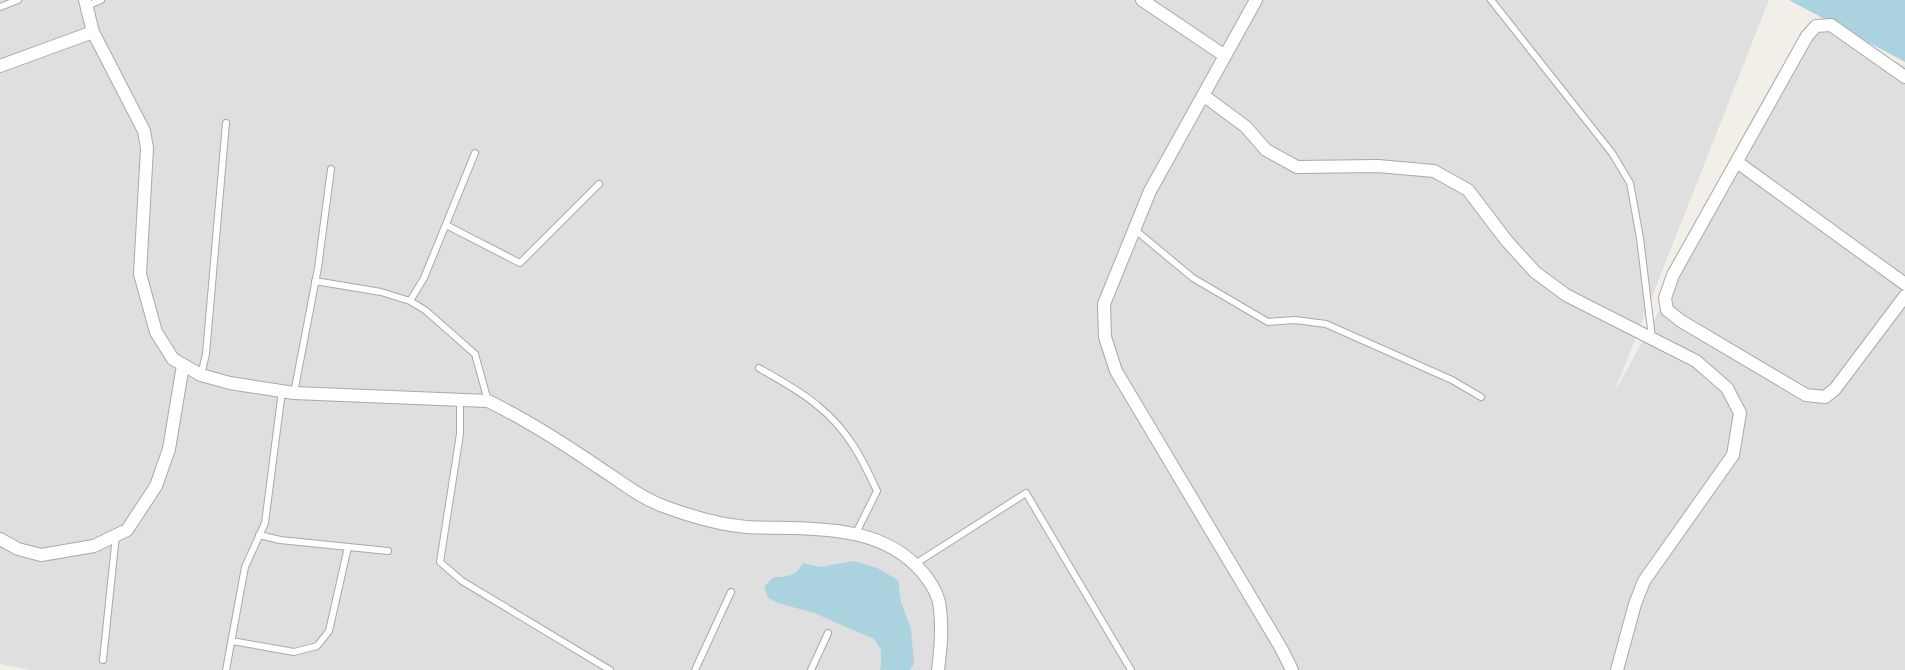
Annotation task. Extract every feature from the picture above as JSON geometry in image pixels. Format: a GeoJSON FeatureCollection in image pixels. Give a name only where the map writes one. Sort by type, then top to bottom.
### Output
{"type":"FeatureCollection","features":[{"type":"Feature","properties":{"kind":"street"},"geometry":{"type":"LineString","coordinates":[[1142,0],[1225,56]]}},
{"type":"Feature","properties":{"kind":"street"},"geometry":{"type":"LineString","coordinates":[[1256,0],[1150,191],[1104,304],[1105,337],[1116,371],[1292,670]]}},
{"type":"Feature","properties":{"kind":"street"},"geometry":{"type":"LineString","coordinates":[[86,3],[93,32],[144,131],[147,148],[140,274],[156,332],[173,360],[202,375],[230,383],[288,392],[488,401],[517,415],[641,496],[661,506],[692,516],[745,527],[787,526],[856,533],[892,547],[915,564],[933,586],[939,601],[942,629],[938,670]]}},
{"type":"Feature","properties":{"kind":"street"},"geometry":{"type":"LineString","coordinates":[[1905,76],[1831,25],[1816,26],[1807,36],[1673,275],[1665,298],[1667,310],[1681,322],[1806,395],[1825,397],[1835,389],[1905,296]]}},
{"type":"Feature","properties":{"kind":"street"},"geometry":{"type":"LineString","coordinates":[[0,66],[93,32]]}},
{"type":"Feature","properties":{"kind":"street"},"geometry":{"type":"LineString","coordinates":[[1203,95],[1246,127],[1266,150],[1297,167],[1378,166],[1434,172],[1460,185],[1468,190],[1506,240],[1535,272],[1566,295],[1696,361],[1727,388],[1740,413],[1733,455],[1644,581],[1635,604],[1617,670]]}},
{"type":"Feature","properties":{"kind":"street"},"geometry":{"type":"LineString","coordinates":[[1736,162],[1905,284]]}},
{"type":"Feature","properties":{"kind":"street"},"geometry":{"type":"LineString","coordinates":[[0,540],[18,549],[41,555],[94,546],[127,530],[156,486],[169,449],[183,365]]}},
{"type":"Feature","properties":{"kind":"lane"},"geometry":{"type":"LineString","coordinates":[[0,7],[18,0]]}},
{"type":"Feature","properties":{"kind":"lane"},"geometry":{"type":"LineString","coordinates":[[86,3],[101,0]]}},
{"type":"Feature","properties":{"kind":"lane"},"geometry":{"type":"LineString","coordinates":[[1492,0],[1612,153],[1630,183],[1640,238],[1652,338]]}},
{"type":"Feature","properties":{"kind":"lane"},"geometry":{"type":"LineString","coordinates":[[202,375],[206,354],[226,123]]}},
{"type":"Feature","properties":{"kind":"lane"},"geometry":{"type":"LineString","coordinates":[[410,301],[424,278],[475,153]]}},
{"type":"Feature","properties":{"kind":"lane"},"geometry":{"type":"LineString","coordinates":[[226,670],[245,567],[265,522],[288,392],[316,281],[331,169]]}},
{"type":"Feature","properties":{"kind":"lane"},"geometry":{"type":"LineString","coordinates":[[446,225],[520,263],[599,184]]}},
{"type":"Feature","properties":{"kind":"lane"},"geometry":{"type":"LineString","coordinates":[[1134,229],[1193,278],[1268,322],[1295,320],[1326,324],[1452,380],[1481,398]]}},
{"type":"Feature","properties":{"kind":"lane"},"geometry":{"type":"LineString","coordinates":[[316,281],[381,292],[410,301],[425,310],[475,354],[488,401]]}},
{"type":"Feature","properties":{"kind":"lane"},"geometry":{"type":"LineString","coordinates":[[760,368],[817,404],[838,424],[859,453],[877,491],[856,533]]}},
{"type":"Feature","properties":{"kind":"lane"},"geometry":{"type":"LineString","coordinates":[[460,399],[460,434],[440,562],[462,581],[610,670]]}},
{"type":"Feature","properties":{"kind":"lane"},"geometry":{"type":"LineString","coordinates":[[915,564],[1026,494],[1130,670]]}},
{"type":"Feature","properties":{"kind":"lane"},"geometry":{"type":"LineString","coordinates":[[103,660],[116,535]]}},
{"type":"Feature","properties":{"kind":"lane"},"geometry":{"type":"LineString","coordinates":[[259,535],[280,540],[388,551]]}},
{"type":"Feature","properties":{"kind":"lane"},"geometry":{"type":"LineString","coordinates":[[232,641],[294,652],[317,646],[329,631],[348,547]]}},
{"type":"Feature","properties":{"kind":"lane"},"geometry":{"type":"LineString","coordinates":[[695,670],[731,592]]}},
{"type":"Feature","properties":{"kind":"lane"},"geometry":{"type":"LineString","coordinates":[[811,670],[828,633]]}},
{"type":"Feature","properties":{"kind":"shaded area"},"geometry":{"type":"Polygon","coordinates":[[[0,0],[1769,0],[1614,393],[1816,26],[1905,66],[1905,670],[30,670],[0,664],[0,0]]]}},
{"type":"Feature","properties":{"kind":"water"},"geometry":{"type":"Polygon","coordinates":[[[1789,0],[1905,0],[1905,62],[1789,0]]]}},
{"type":"Feature","properties":{"kind":"water"},"geometry":{"type":"Polygon","coordinates":[[[854,561],[877,568],[898,580],[901,602],[911,629],[914,663],[910,670],[880,670],[881,650],[874,639],[814,613],[778,603],[768,598],[764,586],[774,577],[787,576],[794,573],[803,563],[820,567],[854,561]]]}}]}
